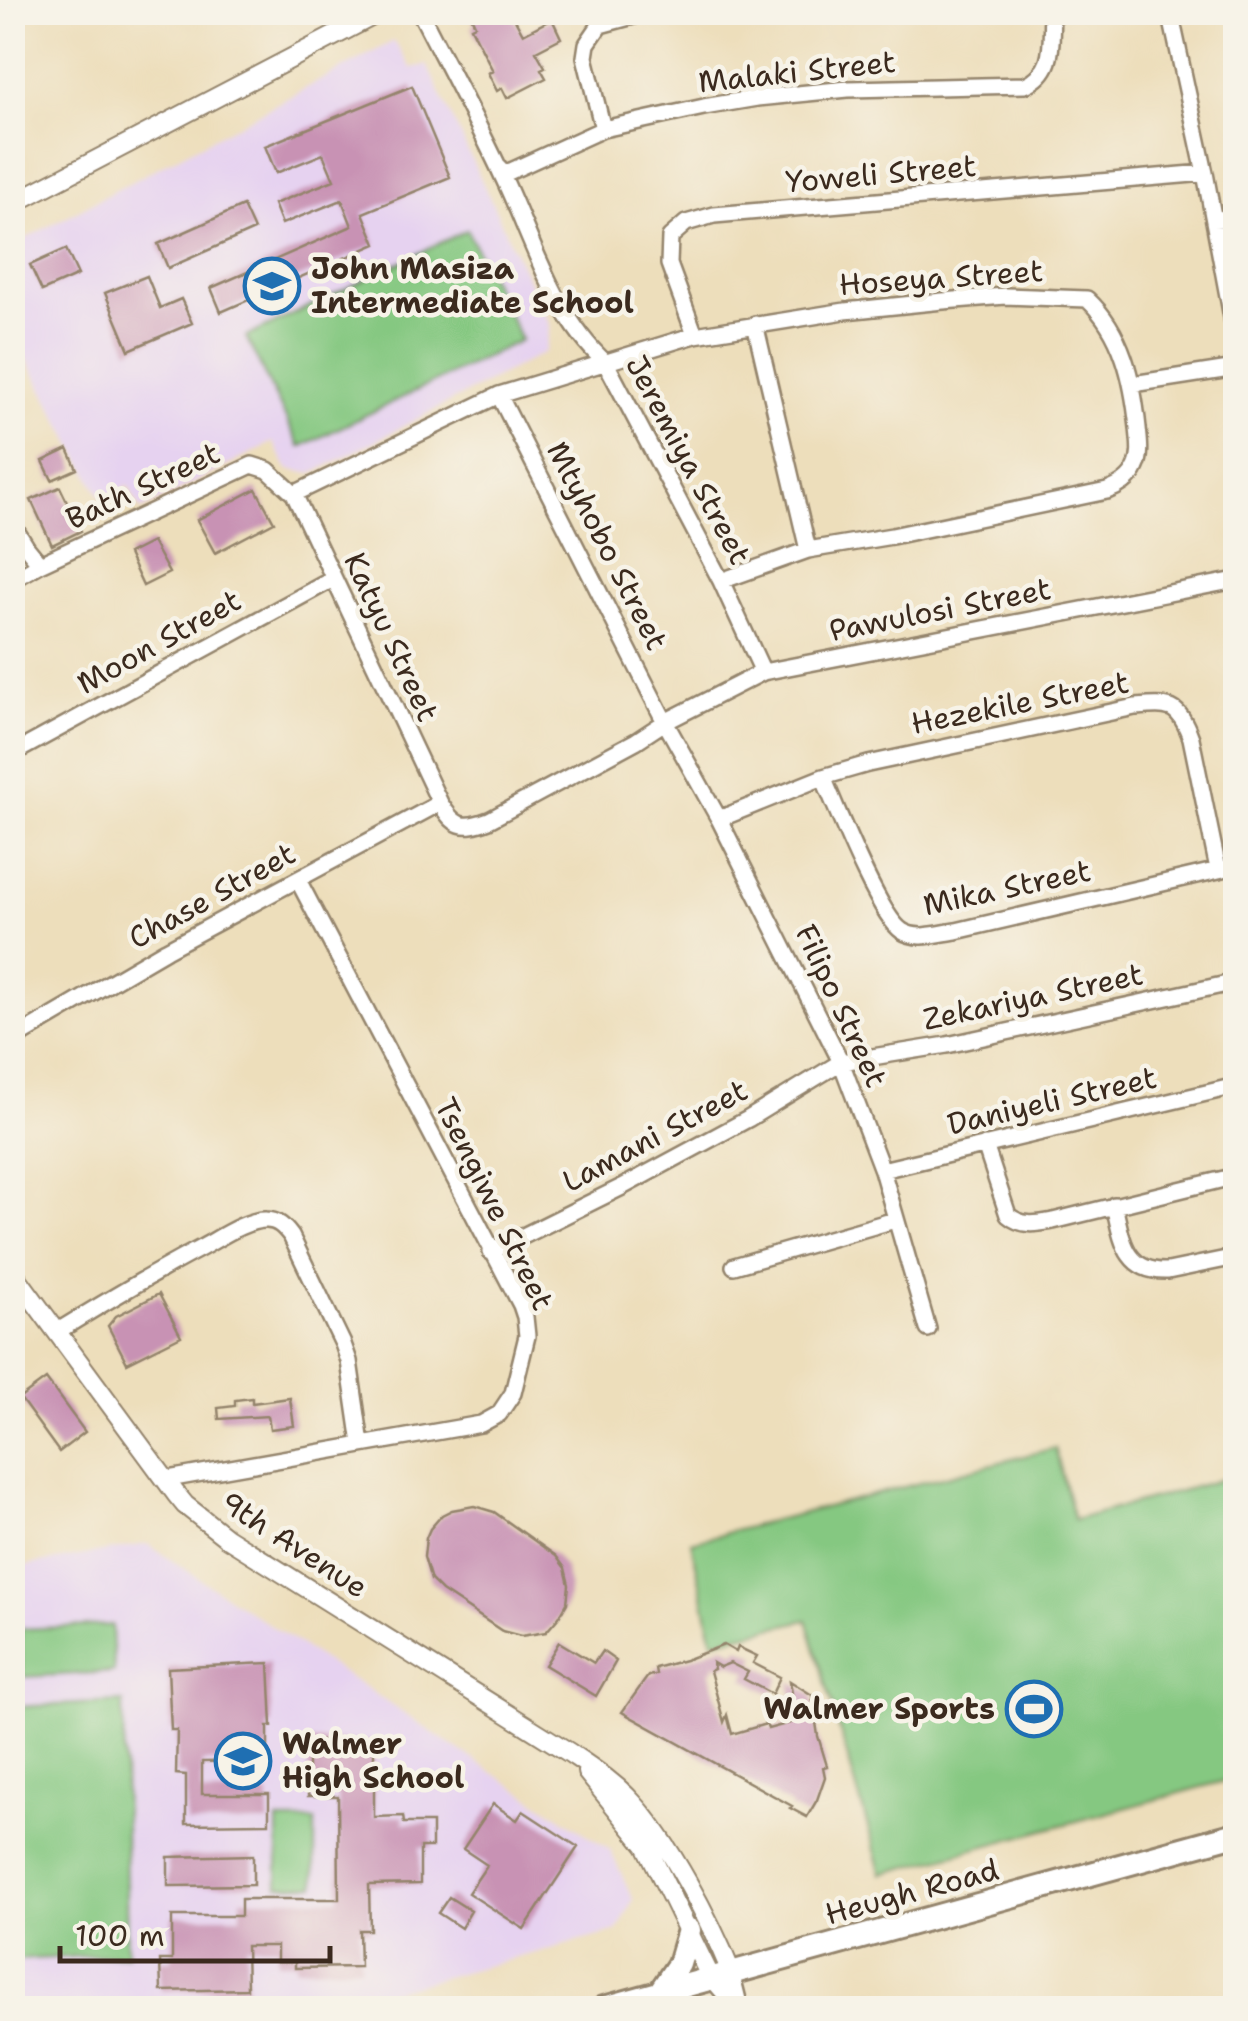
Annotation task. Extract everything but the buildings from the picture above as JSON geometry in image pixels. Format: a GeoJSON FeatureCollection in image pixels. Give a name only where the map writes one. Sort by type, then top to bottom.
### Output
{"type":"FeatureCollection","features":[{"type":"Feature","properties":{"kind":"main road","name":"Heugh Road"},"geometry":{"type":"LineString","coordinates":[[604,2008],[1236,1834]]}},
{"type":"Feature","properties":{"kind":"main road"},"geometry":{"type":"LineString","coordinates":[[660,1992],[679,1964],[689,1930]]}},
{"type":"Feature","properties":{"kind":"street"},"geometry":{"type":"LineString","coordinates":[[12,204],[380,12]]}},
{"type":"Feature","properties":{"kind":"street","name":"Jeremiya Street"},"geometry":{"type":"LineString","coordinates":[[420,12],[502,175],[564,311],[591,349],[606,362],[721,580],[763,672]]}},
{"type":"Feature","properties":{"kind":"street"},"geometry":{"type":"LineString","coordinates":[[603,129],[585,57],[587,44],[600,25],[648,12]]}},
{"type":"Feature","properties":{"kind":"street","name":"Malaki Street"},"geometry":{"type":"LineString","coordinates":[[502,175],[603,129],[757,98],[848,89],[1025,85],[1037,80],[1047,67],[1052,12]]}},
{"type":"Feature","properties":{"kind":"street"},"geometry":{"type":"LineString","coordinates":[[1170,12],[1235,334]]}},
{"type":"Feature","properties":{"kind":"street","name":"Yoweli Street"},"geometry":{"type":"LineString","coordinates":[[695,335],[670,264],[670,237],[686,223],[714,215],[1204,172]]}},
{"type":"Feature","properties":{"kind":"street"},"geometry":{"type":"LineString","coordinates":[[1214,218],[1236,218]]}},
{"type":"Feature","properties":{"kind":"street","name":"Hoseya Street"},"geometry":{"type":"LineString","coordinates":[[606,362],[695,335],[755,324],[1004,296],[1087,299],[1114,333],[1133,384],[1140,447],[1138,465],[1119,486],[1107,492],[808,550],[721,580]]}},
{"type":"Feature","properties":{"kind":"street"},"geometry":{"type":"LineString","coordinates":[[755,324],[808,550]]}},
{"type":"Feature","properties":{"kind":"street"},"geometry":{"type":"LineString","coordinates":[[294,494],[500,395],[606,362]]}},
{"type":"Feature","properties":{"kind":"street"},"geometry":{"type":"LineString","coordinates":[[1133,384],[1236,368]]}},
{"type":"Feature","properties":{"kind":"street","name":"Mtyhobo Street"},"geometry":{"type":"LineString","coordinates":[[500,395],[665,722]]}},
{"type":"Feature","properties":{"kind":"street","name":"Bath Street"},"geometry":{"type":"LineString","coordinates":[[14,578],[252,465],[268,470],[294,494]]}},
{"type":"Feature","properties":{"kind":"street","name":"Katyu Street"},"geometry":{"type":"LineString","coordinates":[[294,494],[440,802]]}},
{"type":"Feature","properties":{"kind":"street"},"geometry":{"type":"LineString","coordinates":[[12,524],[40,564]]}},
{"type":"Feature","properties":{"kind":"street","name":"Moon Street"},"geometry":{"type":"LineString","coordinates":[[12,754],[332,579]]}},
{"type":"Feature","properties":{"kind":"street","name":"Pawulosi Street"},"geometry":{"type":"LineString","coordinates":[[440,802],[454,821],[465,826],[489,820],[763,672],[1236,580]]}},
{"type":"Feature","properties":{"kind":"street","name":"Hezekile Street"},"geometry":{"type":"LineString","coordinates":[[719,819],[823,777],[909,754],[1163,704],[1176,709],[1191,738],[1218,869]]}},
{"type":"Feature","properties":{"kind":"street","name":"Filipo Street"},"geometry":{"type":"LineString","coordinates":[[665,722],[719,819],[841,1062],[882,1170],[928,1329]]}},
{"type":"Feature","properties":{"kind":"street","name":"Mika Street"},"geometry":{"type":"LineString","coordinates":[[823,777],[886,910],[900,930],[908,934],[956,931],[1236,866]]}},
{"type":"Feature","properties":{"kind":"street","name":"Chase Street"},"geometry":{"type":"LineString","coordinates":[[12,1040],[166,950],[440,802]]}},
{"type":"Feature","properties":{"kind":"street","name":"Tsengiwe Street"},"geometry":{"type":"LineString","coordinates":[[168,1479],[481,1424],[509,1403],[527,1336],[520,1306],[298,880]]}},
{"type":"Feature","properties":{"kind":"street","name":"Zekariya Street"},"geometry":{"type":"LineString","coordinates":[[841,1062],[947,1045],[1236,982]]}},
{"type":"Feature","properties":{"kind":"street","name":"Lamani Street"},"geometry":{"type":"LineString","coordinates":[[491,1252],[748,1119],[841,1062]]}},
{"type":"Feature","properties":{"kind":"street","name":"Daniyeli Street"},"geometry":{"type":"LineString","coordinates":[[882,1170],[1236,1086]]}},
{"type":"Feature","properties":{"kind":"street"},"geometry":{"type":"LineString","coordinates":[[985,1145],[1008,1215],[1026,1224],[1053,1221],[1236,1176]]}},
{"type":"Feature","properties":{"kind":"street"},"geometry":{"type":"LineString","coordinates":[[1114,1205],[1126,1252],[1142,1266],[1157,1272],[1236,1258]]}},
{"type":"Feature","properties":{"kind":"street"},"geometry":{"type":"LineString","coordinates":[[58,1331],[232,1230],[262,1219],[272,1221],[282,1225],[291,1236],[343,1344],[349,1360],[361,1444]]}},
{"type":"Feature","properties":{"kind":"street"},"geometry":{"type":"LineString","coordinates":[[734,1266],[895,1220]]}},
{"type":"Feature","properties":{"kind":"street","name":"9th Avenue"},"geometry":{"type":"LineString","coordinates":[[14,1276],[186,1505],[227,1538],[570,1753],[632,1801],[658,1834],[702,1910],[721,1975]]}},
{"type":"Feature","properties":{"kind":"street","name":"9th Avenue"},"geometry":{"type":"LineString","coordinates":[[570,1753],[646,1845],[689,1930],[721,1975],[737,1989],[739,2006]]}},
{"type":"Feature","properties":{"kind":"shaded area","name":"John Masiza Intermediate School"},"geometry":{"type":"Polygon","coordinates":[[[394,41],[411,68],[427,65],[550,326],[545,352],[312,474],[288,469],[273,442],[141,510],[128,486],[102,499],[13,334],[12,246],[394,41]]]}},
{"type":"Feature","properties":{"kind":"shaded area","name":"Walmer High School"},"geometry":{"type":"Polygon","coordinates":[[[147,1544],[610,1850],[633,1899],[618,1931],[327,2008],[13,2008],[13,1568],[147,1544]]]}},
{"type":"Feature","properties":{"kind":"green space"},"geometry":{"type":"Polygon","coordinates":[[[467,230],[521,340],[300,447],[246,337],[467,230]]]}},
{"type":"Feature","properties":{"kind":"green space","name":"Walmer Sports"},"geometry":{"type":"Polygon","coordinates":[[[1055,1448],[1074,1520],[1235,1476],[1235,1778],[882,1874],[807,1620],[713,1641],[691,1542],[1055,1448]]]}},
{"type":"Feature","properties":{"kind":"green space"},"geometry":{"type":"Polygon","coordinates":[[[112,1625],[114,1672],[22,1677],[20,1629],[112,1625]]]}},
{"type":"Feature","properties":{"kind":"green space"},"geometry":{"type":"Polygon","coordinates":[[[123,1702],[127,1954],[13,1960],[13,1707],[123,1702]]]}},
{"type":"Feature","properties":{"kind":"green space"},"geometry":{"type":"Polygon","coordinates":[[[278,1821],[315,1821],[315,1885],[278,1886],[278,1821]]]}},
{"type":"Feature","properties":{"kind":"place","name":"John Masiza Intermediate School"},"geometry":{"type":"Point","coordinates":[272,286]}},
{"type":"Feature","properties":{"kind":"place","name":"Walmer Sports"},"geometry":{"type":"Point","coordinates":[1034,1709]}},
{"type":"Feature","properties":{"kind":"place","name":"Walmer High School"},"geometry":{"type":"Point","coordinates":[243,1761]}}]}
